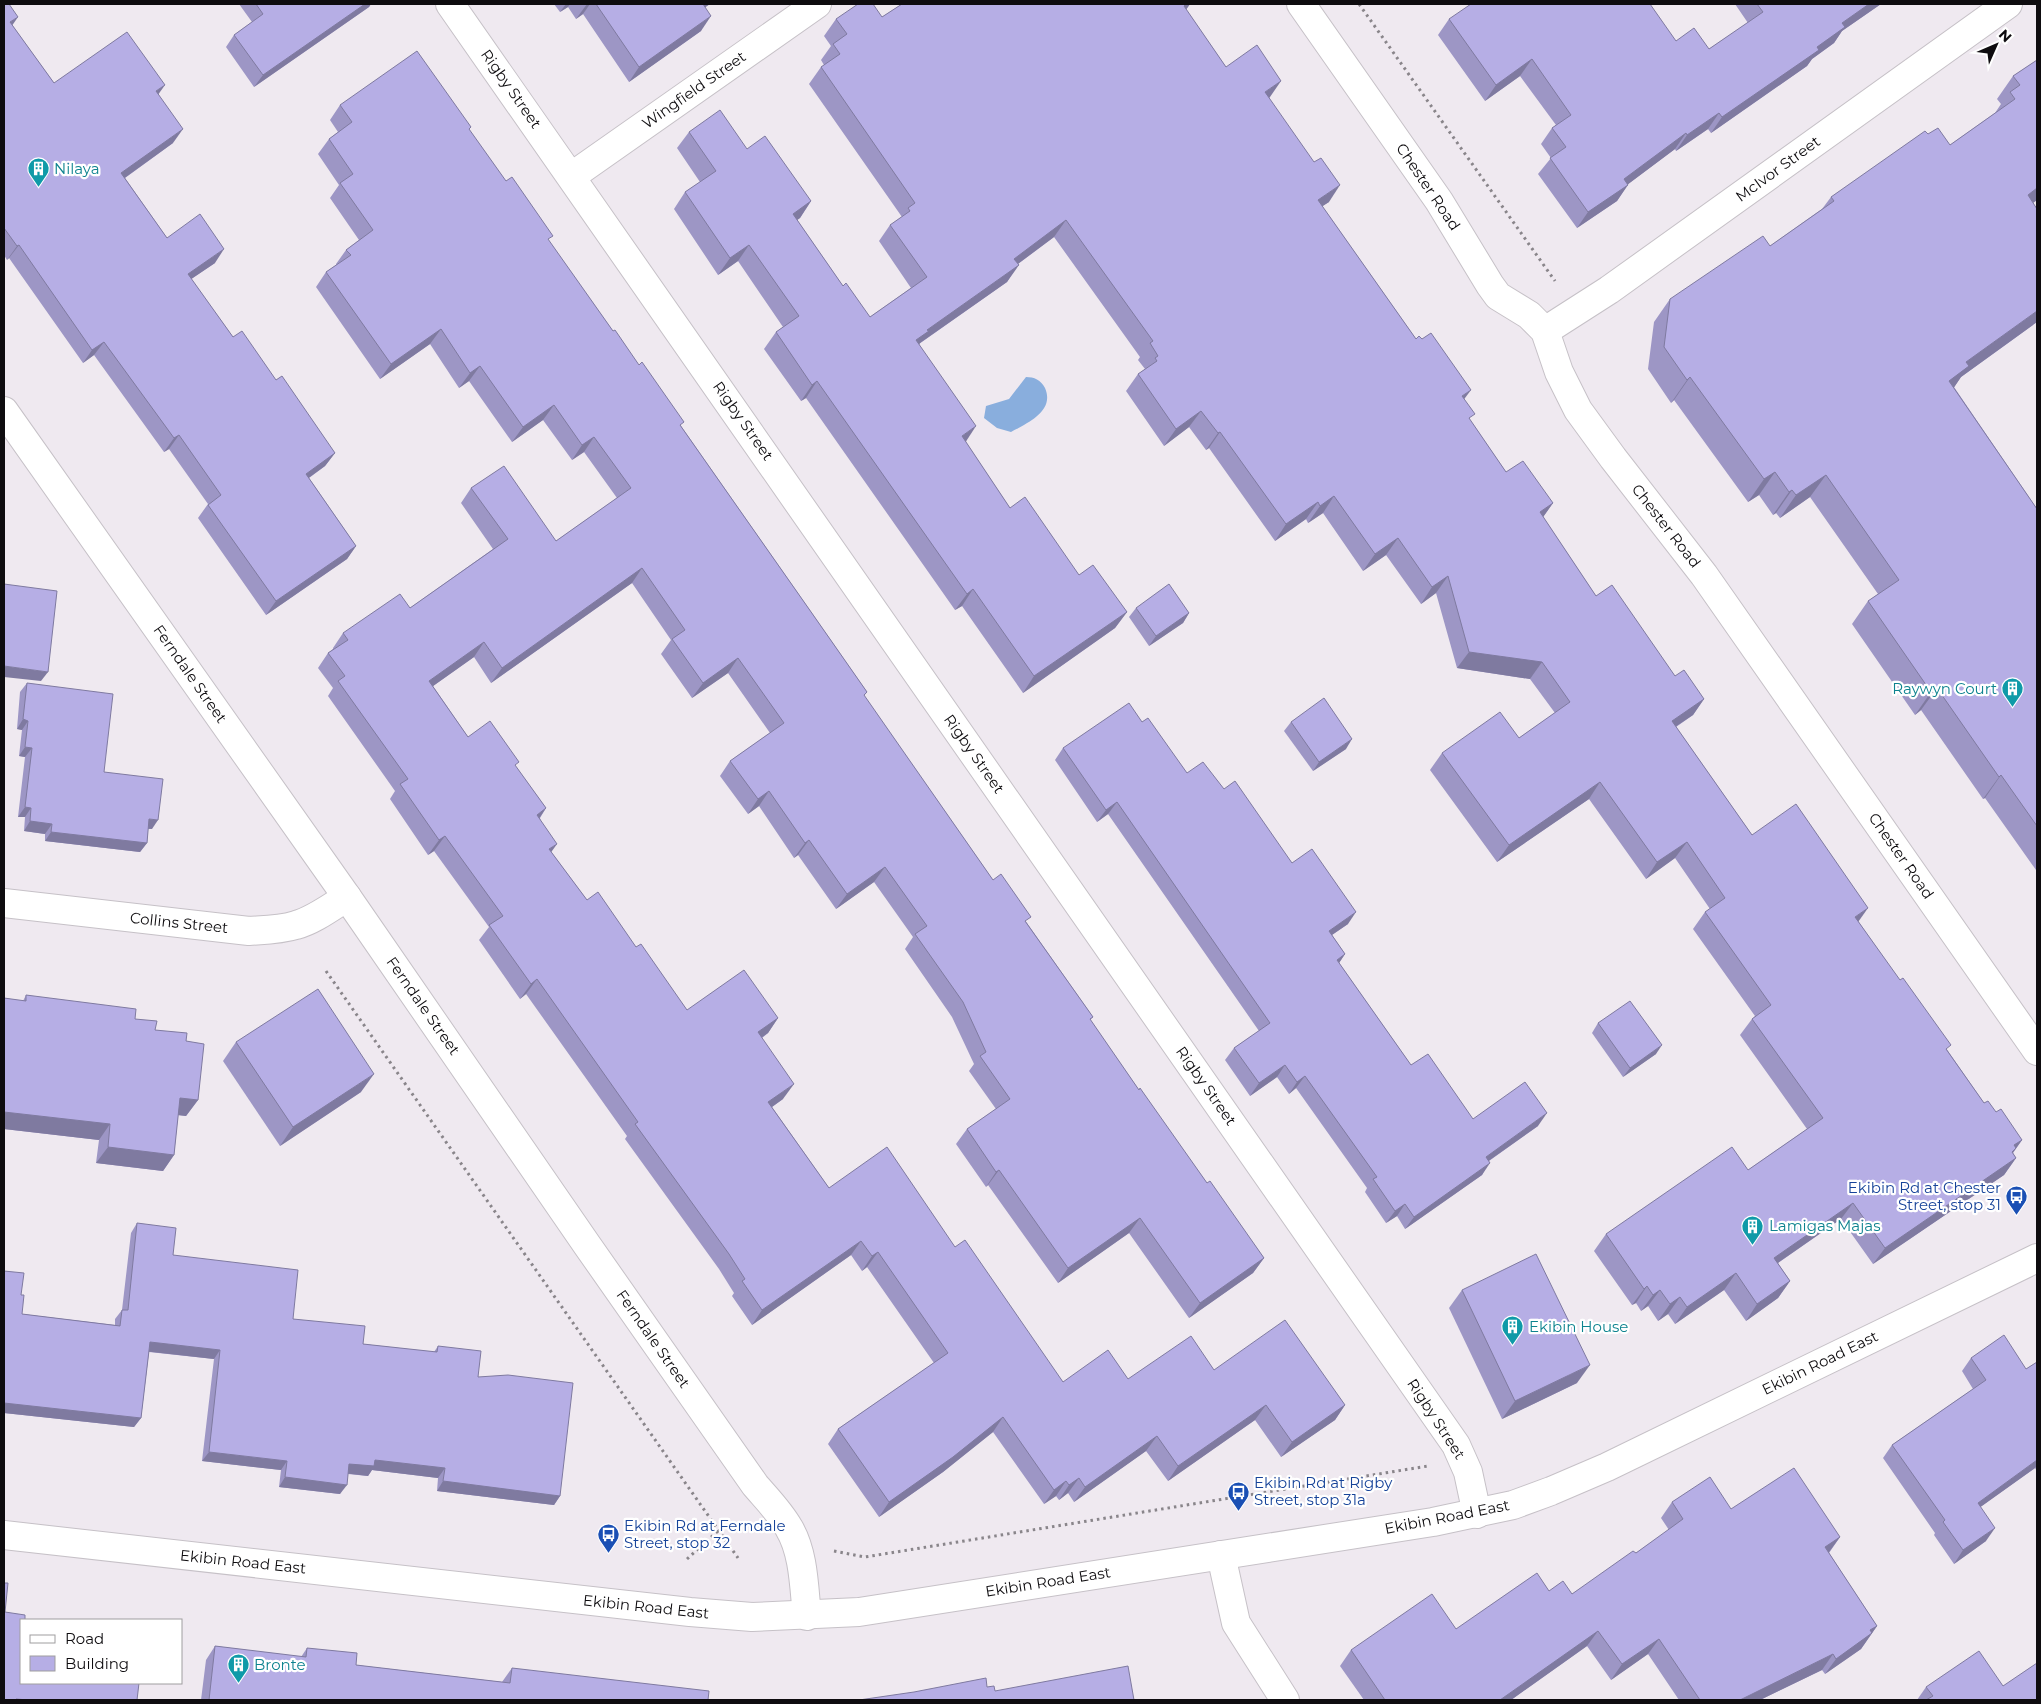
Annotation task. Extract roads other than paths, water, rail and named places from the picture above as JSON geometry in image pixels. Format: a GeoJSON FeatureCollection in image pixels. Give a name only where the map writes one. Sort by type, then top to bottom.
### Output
{"type":"FeatureCollection","features":[{"type":"Feature","properties":{"kind":"street","name":"Rigby Street"},"geometry":{"type":"LineString","coordinates":[[450,4],[572,176],[1456,1445],[1468,1472],[1477,1514]]}},
{"type":"Feature","properties":{"kind":"street","name":"Wingfield Street"},"geometry":{"type":"LineString","coordinates":[[572,176],[817,4]]}},
{"type":"Feature","properties":{"kind":"street","name":"Chester Road"},"geometry":{"type":"LineString","coordinates":[[1301,4],[1439,201],[1498,296],[1529,315],[1545,331],[1560,372],[1578,410],[1704,575],[2037,1051]]}},
{"type":"Feature","properties":{"kind":"street","name":"McIvor Street"},"geometry":{"type":"LineString","coordinates":[[1545,331],[1609,290],[2008,4]]}},
{"type":"Feature","properties":{"kind":"street","name":"Ferndale Street"},"geometry":{"type":"LineString","coordinates":[[4,410],[347,897],[755,1485],[782,1516],[790,1530],[799,1554],[807,1616]]}},
{"type":"Feature","properties":{"kind":"street","name":"Collins Street"},"geometry":{"type":"LineString","coordinates":[[4,903],[249,930],[273,930],[295,926],[347,897]]}},
{"type":"Feature","properties":{"kind":"street","name":"Ekibin Road East"},"geometry":{"type":"LineString","coordinates":[[4,1535],[690,1612],[752,1617],[807,1616],[859,1612],[1477,1514],[1514,1505],[1607,1467],[2037,1258]]}},
{"type":"Feature","properties":{"kind":"street"},"geometry":{"type":"LineString","coordinates":[[1221,1555],[1236,1623],[1285,1700]]}},
{"type":"Feature","properties":{"kind":"water"},"geometry":{"type":"Polygon","coordinates":[[[1026,377],[1037,380],[1045,388],[1046,403],[1038,415],[1025,425],[1011,432],[997,428],[984,418],[986,406],[1009,399],[1026,377]]]}},
{"type":"Feature","properties":{"kind":"place","name":"Nilaya"},"geometry":{"type":"Point","coordinates":[38,188]}},
{"type":"Feature","properties":{"kind":"place","name":"Raywyn Court"},"geometry":{"type":"Point","coordinates":[2013,708]}},
{"type":"Feature","properties":{"kind":"place","name":"Ekibin Rd at Chester Street, stop 31"},"geometry":{"type":"Point","coordinates":[2017,1216]}},
{"type":"Feature","properties":{"kind":"place","name":"Lamigas Majas"},"geometry":{"type":"Point","coordinates":[1753,1245]}},
{"type":"Feature","properties":{"kind":"place","name":"Ekibin House"},"geometry":{"type":"Point","coordinates":[1513,1346]}},
{"type":"Feature","properties":{"kind":"place","name":"Ekibin Rd at Rigby Street, stop 31a"},"geometry":{"type":"Point","coordinates":[1238,1511]}},
{"type":"Feature","properties":{"kind":"place","name":"Ekibin Rd at Ferndale Street, stop 32"},"geometry":{"type":"Point","coordinates":[608,1554]}},
{"type":"Feature","properties":{"kind":"place","name":"Bronte"},"geometry":{"type":"Point","coordinates":[238,1684]}}]}
